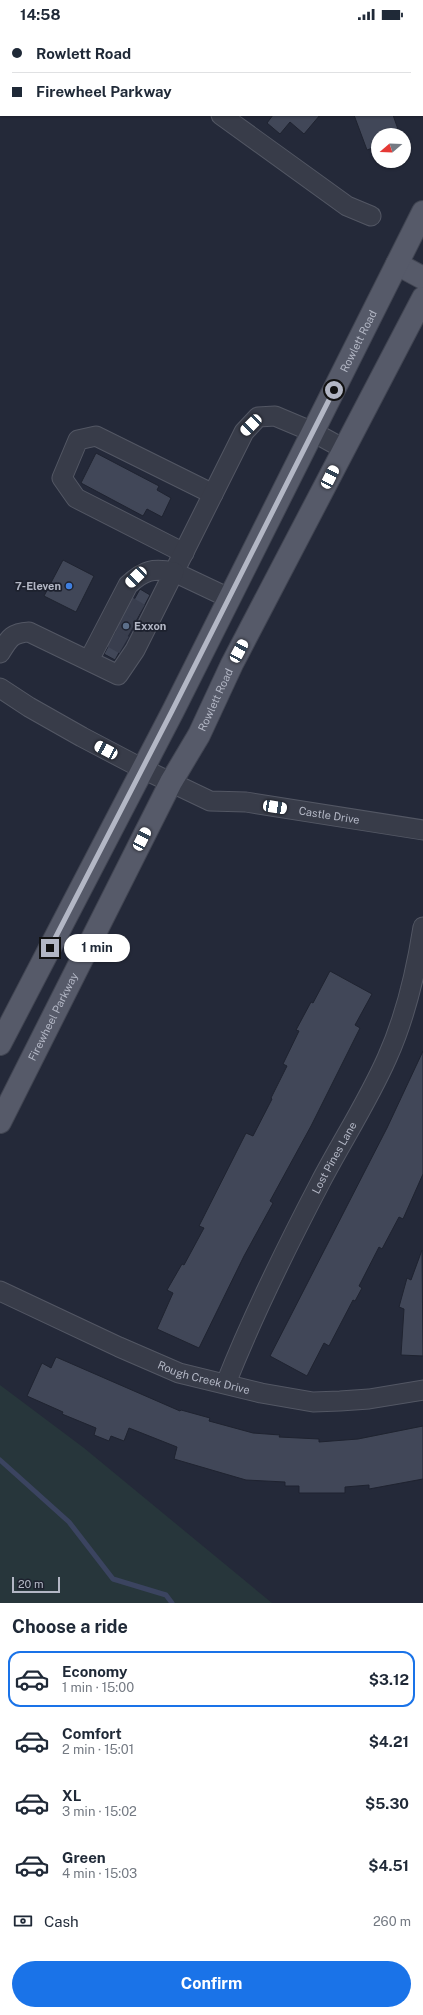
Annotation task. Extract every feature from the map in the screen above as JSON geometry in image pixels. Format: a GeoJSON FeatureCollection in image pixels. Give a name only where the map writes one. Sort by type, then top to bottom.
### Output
{"type":"FeatureCollection","features":[{"type":"Feature","properties":{"kind":"main road","name":"Rowlett Road"},"geometry":{"type":"LineString","coordinates":[[143,769],[423,212]]}},
{"type":"Feature","properties":{"kind":"main road"},"geometry":{"type":"LineString","coordinates":[[397,264],[423,278]]}},
{"type":"Feature","properties":{"kind":"main road","name":"Rowlett Road"},"geometry":{"type":"LineString","coordinates":[[171,782],[199,735],[232,664],[423,298]]}},
{"type":"Feature","properties":{"kind":"main road"},"geometry":{"type":"LineString","coordinates":[[0,1044],[143,769]]}},
{"type":"Feature","properties":{"kind":"main road","name":"Firewheel Parkway"},"geometry":{"type":"LineString","coordinates":[[0,1122],[171,782]]}},
{"type":"Feature","properties":{"kind":"street"},"geometry":{"type":"LineString","coordinates":[[222,116],[347,206],[371,216]]}},
{"type":"Feature","properties":{"kind":"street"},"geometry":{"type":"LineString","coordinates":[[89,660],[126,626],[174,572],[244,432],[258,418],[275,416],[313,432],[344,449]]}},
{"type":"Feature","properties":{"kind":"street"},"geometry":{"type":"LineString","coordinates":[[184,553],[76,498],[62,478],[78,440],[96,436],[213,494]]}},
{"type":"Feature","properties":{"kind":"street"},"geometry":{"type":"LineString","coordinates":[[0,653],[9,639],[17,633],[29,632],[118,675],[126,626],[128,585],[136,577],[158,569],[174,572],[230,598]]}},
{"type":"Feature","properties":{"kind":"street","name":"Castle Drive"},"geometry":{"type":"LineString","coordinates":[[0,688],[29,707],[143,769],[210,801],[246,802],[423,830]]}},
{"type":"Feature","properties":{"kind":"street","name":"Lost Pines Lane"},"geometry":{"type":"LineString","coordinates":[[226,1383],[241,1345],[282,1260],[387,1058],[420,971],[423,927]]}},
{"type":"Feature","properties":{"kind":"street","name":"Rough Creek Drive"},"geometry":{"type":"LineString","coordinates":[[0,1290],[119,1347],[172,1370],[262,1393],[313,1402],[368,1399],[423,1390]]}},
{"type":"Feature","properties":{"kind":"shaded area"},"geometry":{"type":"Polygon","coordinates":[[[0,1385],[84,1448],[272,1603],[0,1603],[0,1385]]]}},
{"type":"Feature","properties":{"kind":"building"},"geometry":{"type":"Polygon","coordinates":[[[272,116],[319,116],[304,134],[290,122],[280,134],[267,123],[272,116]]]}},
{"type":"Feature","properties":{"kind":"building"},"geometry":{"type":"Polygon","coordinates":[[[354,116],[393,116],[398,128],[371,128],[371,149],[367,150],[354,116]]]}},
{"type":"Feature","properties":{"kind":"building"},"geometry":{"type":"Polygon","coordinates":[[[96,453],[159,486],[157,490],[171,498],[162,517],[147,509],[143,516],[81,483],[96,453]]]}},
{"type":"Feature","properties":{"kind":"building","name":"7-Eleven"},"geometry":{"type":"Polygon","coordinates":[[[63,560],[94,576],[76,612],[44,596],[63,560]]]}},
{"type":"Feature","properties":{"kind":"building","name":"Exxon"},"geometry":{"type":"Polygon","coordinates":[[[140,589],[150,595],[115,660],[104,654],[140,589]]]}},
{"type":"Feature","properties":{"kind":"building"},"geometry":{"type":"Polygon","coordinates":[[[330,971],[372,994],[355,1025],[360,1028],[311,1126],[270,1201],[273,1203],[244,1256],[199,1348],[157,1329],[173,1293],[167,1290],[182,1264],[184,1265],[204,1228],[199,1226],[246,1133],[253,1136],[272,1099],[271,1098],[287,1066],[283,1064],[299,1031],[296,1030],[311,1002],[313,1003],[330,971]]]}},
{"type":"Feature","properties":{"kind":"building"},"geometry":{"type":"Polygon","coordinates":[[[423,1051],[423,1174],[403,1219],[399,1217],[382,1249],[379,1247],[359,1286],[362,1288],[355,1301],[353,1300],[329,1346],[324,1343],[307,1376],[270,1356],[387,1128],[423,1051]]]}},
{"type":"Feature","properties":{"kind":"building"},"geometry":{"type":"Polygon","coordinates":[[[422,1250],[423,1356],[401,1355],[404,1309],[399,1307],[407,1278],[411,1280],[422,1250]]]}},
{"type":"Feature","properties":{"kind":"building"},"geometry":{"type":"Polygon","coordinates":[[[56,1357],[180,1411],[181,1410],[210,1418],[209,1421],[253,1433],[280,1435],[279,1437],[319,1439],[319,1442],[358,1439],[423,1426],[423,1479],[369,1489],[369,1485],[345,1487],[345,1493],[299,1493],[299,1486],[285,1486],[285,1482],[246,1480],[174,1459],[177,1447],[129,1428],[124,1441],[111,1436],[109,1441],[94,1435],[96,1428],[62,1414],[63,1412],[27,1396],[42,1363],[51,1368],[56,1357]]]}},
{"type":"Feature","properties":{"kind":"waterway"},"geometry":{"type":"LineString","coordinates":[[0,1460],[69,1522],[113,1579],[166,1595],[172,1603]]}},
{"type":"Feature","properties":{"kind":"tunnel"},"geometry":{"type":"LineString","coordinates":[[128,606],[140,613]]}},
{"type":"Feature","properties":{"kind":"tunnel"},"geometry":{"type":"LineString","coordinates":[[120,622],[132,629]]}},
{"type":"Feature","properties":{"kind":"tunnel"},"geometry":{"type":"LineString","coordinates":[[112,638],[124,645]]}},
{"type":"Feature","properties":{"kind":"place","name":"7-Eleven"},"geometry":{"type":"Point","coordinates":[69,586]}},
{"type":"Feature","properties":{"kind":"place","name":"Exxon"},"geometry":{"type":"Point","coordinates":[126,626]}},
{"type":"Feature","properties":{"kind":"route"},"geometry":{"type":"LineString","coordinates":[[50,948],[136,783],[334,390]]}}]}
